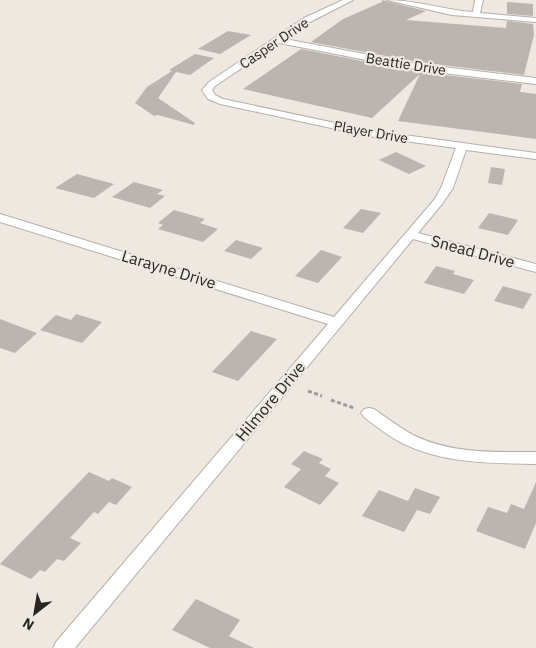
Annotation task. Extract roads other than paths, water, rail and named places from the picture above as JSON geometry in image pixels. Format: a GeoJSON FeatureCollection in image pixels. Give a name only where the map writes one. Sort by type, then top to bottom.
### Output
{"type":"FeatureCollection","features":[{"type":"Feature","properties":{"kind":"street","name":"Casper Drive"},"geometry":{"type":"LineString","coordinates":[[209,95],[207,90],[212,84],[307,20],[349,0]]}},
{"type":"Feature","properties":{"kind":"street"},"geometry":{"type":"LineString","coordinates":[[391,0],[436,10],[536,20]]}},
{"type":"Feature","properties":{"kind":"street"},"geometry":{"type":"LineString","coordinates":[[476,15],[479,0]]}},
{"type":"Feature","properties":{"kind":"street","name":"Beattie Drive"},"geometry":{"type":"LineString","coordinates":[[277,40],[413,66],[536,81]]}},
{"type":"Feature","properties":{"kind":"street","name":"Player Drive"},"geometry":{"type":"LineString","coordinates":[[209,95],[220,101],[350,130],[536,156]]}},
{"type":"Feature","properties":{"kind":"street","name":"Hilmore Drive"},"geometry":{"type":"LineString","coordinates":[[63,648],[442,195],[462,146]]}},
{"type":"Feature","properties":{"kind":"street","name":"Larayne Drive"},"geometry":{"type":"LineString","coordinates":[[0,218],[337,322]]}},
{"type":"Feature","properties":{"kind":"street","name":"Snead Drive"},"geometry":{"type":"LineString","coordinates":[[410,235],[536,268]]}},
{"type":"Feature","properties":{"kind":"street"},"geometry":{"type":"LineString","coordinates":[[369,413],[413,442],[429,449],[479,457],[536,458]]}}]}
